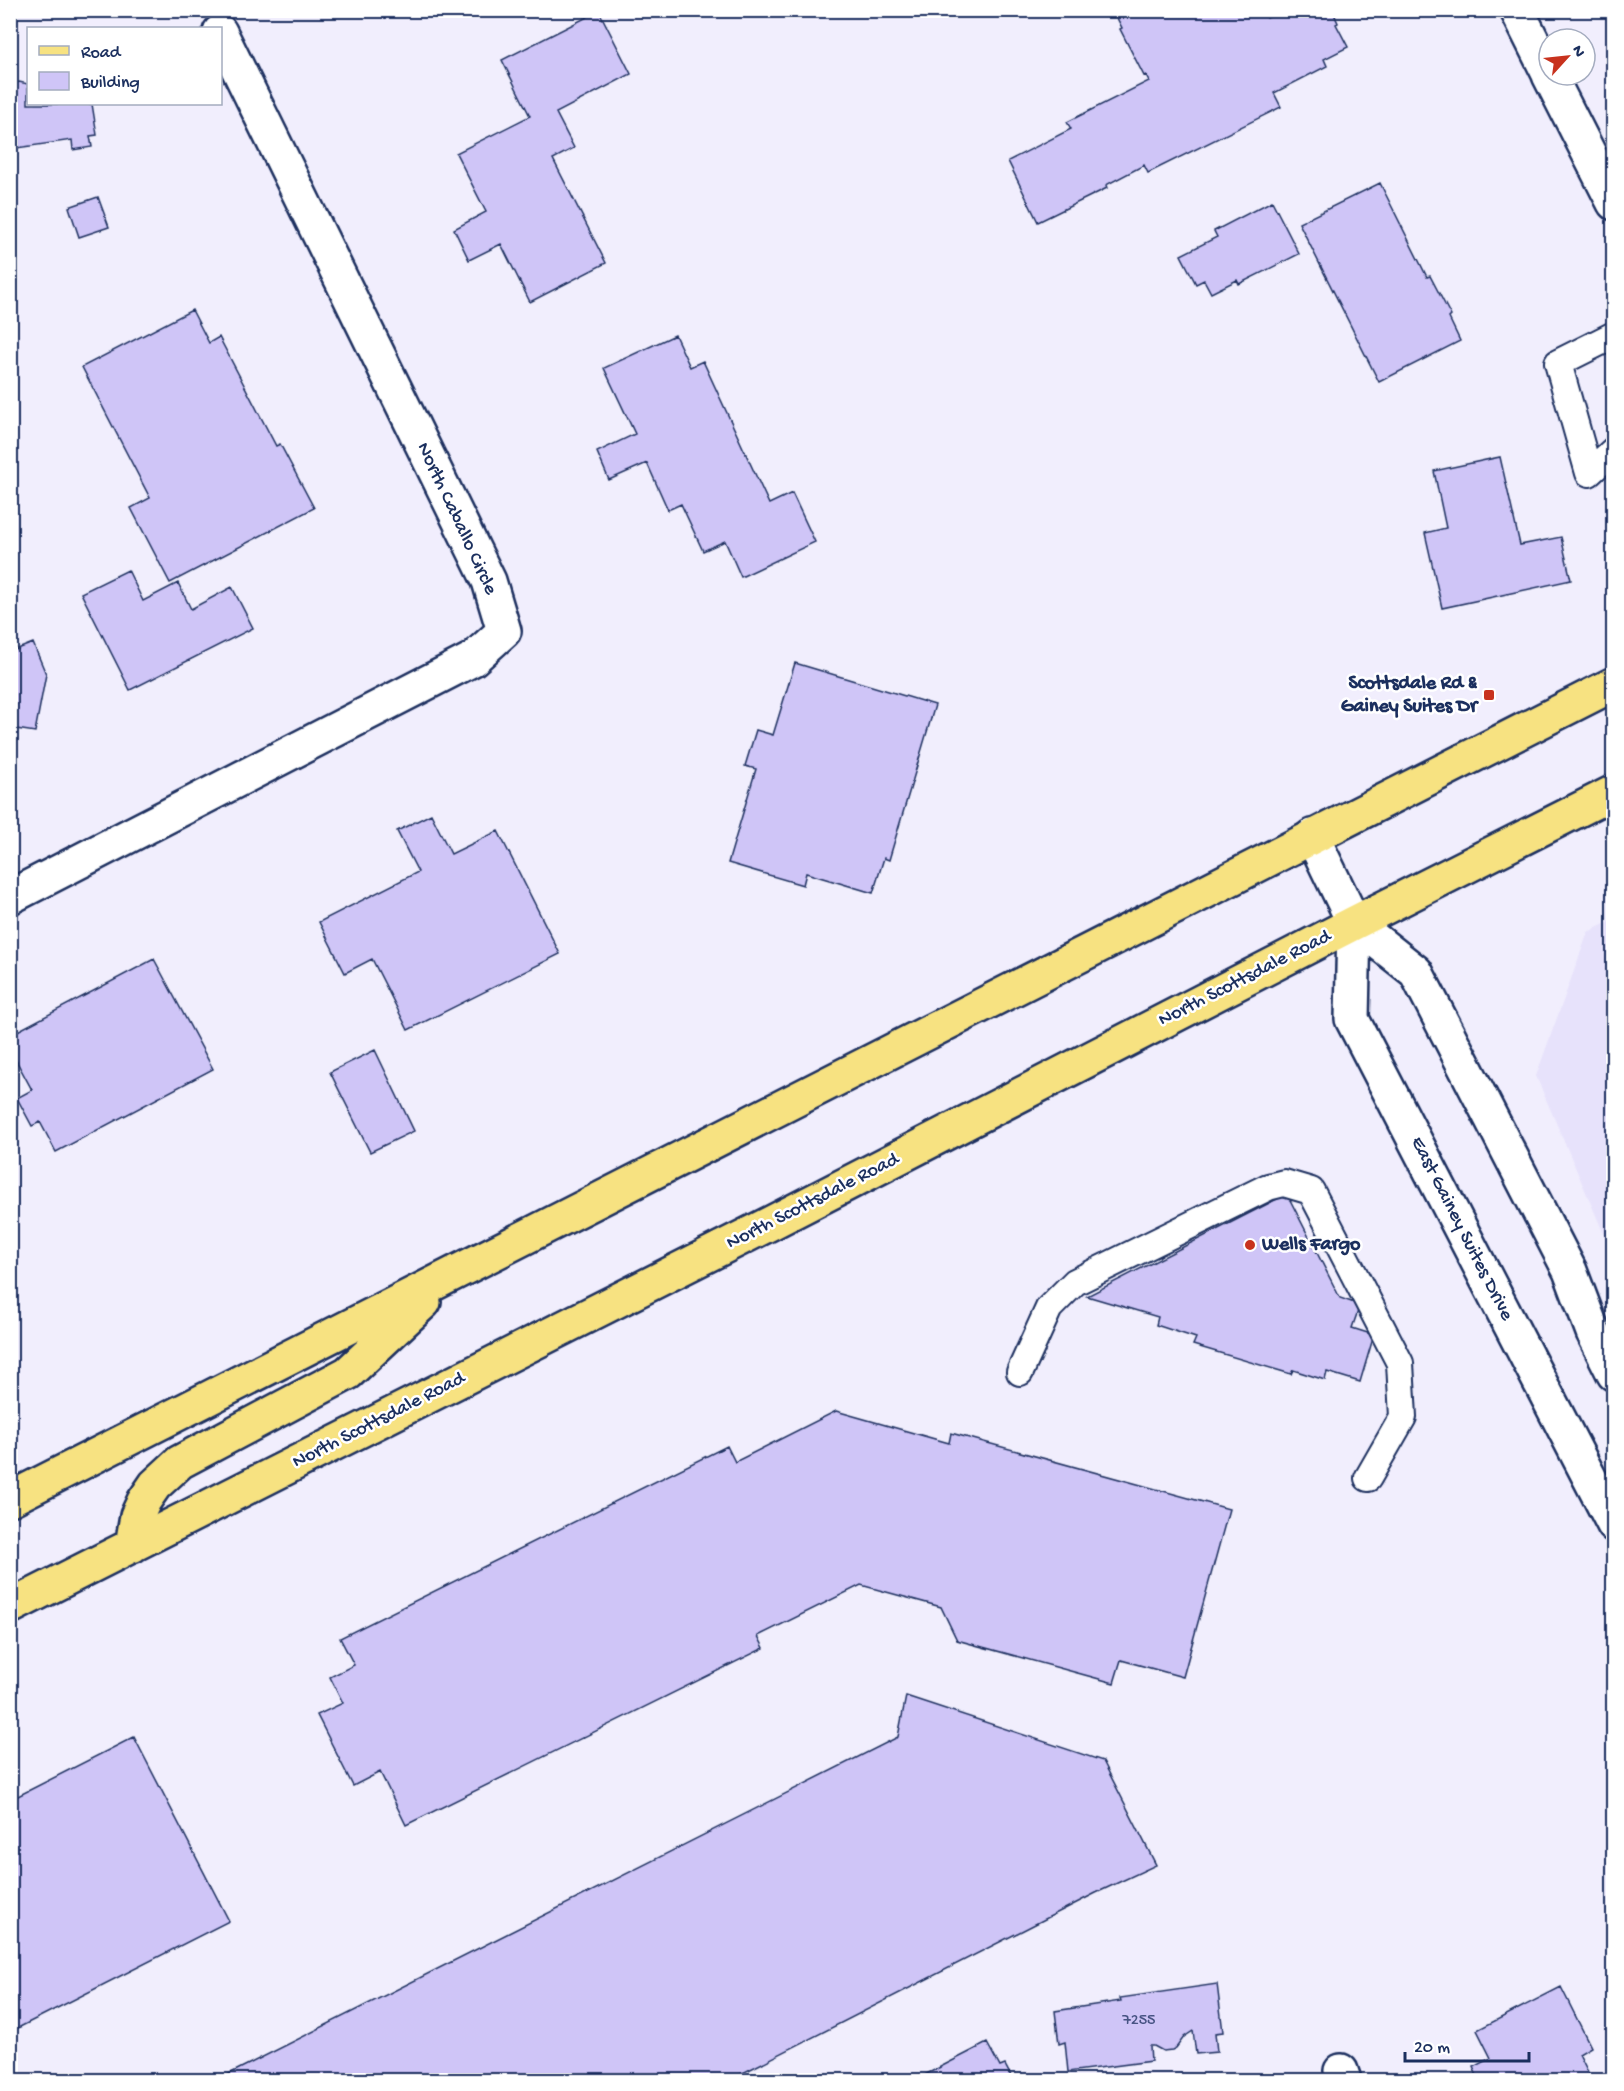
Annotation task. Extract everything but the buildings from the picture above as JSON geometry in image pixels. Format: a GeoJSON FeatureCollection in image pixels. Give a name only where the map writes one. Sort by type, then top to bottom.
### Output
{"type":"FeatureCollection","features":[{"type":"Feature","properties":{"kind":"main road"},"geometry":{"type":"LineString","coordinates":[[10,1499],[1614,684]]}},
{"type":"Feature","properties":{"kind":"main road","name":"North Scottsdale Road"},"geometry":{"type":"LineString","coordinates":[[10,1607],[831,1193],[1354,922],[1614,792]]}},
{"type":"Feature","properties":{"kind":"main road"},"geometry":{"type":"LineString","coordinates":[[132,1546],[137,1516],[144,1501],[155,1485],[180,1462],[348,1373],[452,1275]]}},
{"type":"Feature","properties":{"kind":"street","name":"North Caballo Circle"},"geometry":{"type":"LineString","coordinates":[[210,10],[218,27]]}},
{"type":"Feature","properties":{"kind":"street"},"geometry":{"type":"LineString","coordinates":[[1516,10],[1537,51]]}},
{"type":"Feature","properties":{"kind":"street","name":"North Caballo Circle"},"geometry":{"type":"LineString","coordinates":[[10,897],[473,659],[504,631],[489,581],[222,34]]}},
{"type":"Feature","properties":{"kind":"street"},"geometry":{"type":"LineString","coordinates":[[1555,87],[1614,203]]}},
{"type":"Feature","properties":{"kind":"street","name":"East Gainey Suites Drive"},"geometry":{"type":"LineString","coordinates":[[1312,836],[1354,922],[1416,972],[1570,1271],[1593,1332],[1614,1374]]}},
{"type":"Feature","properties":{"kind":"street","name":"East Gainey Suites Drive"},"geometry":{"type":"LineString","coordinates":[[1354,922],[1352,1019],[1614,1525]]}},
{"type":"Feature","properties":{"kind":"lane"},"geometry":{"type":"LineString","coordinates":[[1614,334],[1558,363],[1589,473],[1614,450]]}},
{"type":"Feature","properties":{"kind":"lane"},"geometry":{"type":"LineString","coordinates":[[1020,1372],[1049,1308],[1076,1281],[1268,1187],[1284,1183],[1311,1191],[1400,1363],[1403,1416],[1368,1478]]}},
{"type":"Feature","properties":{"kind":"shaded area"},"geometry":{"type":"Polygon","coordinates":[[[1613,920],[1613,1255],[1536,1076],[1588,932],[1613,920]]]}},
{"type":"Feature","properties":{"kind":"place","name":"Scottsdale Rd & Gainey Suites Dr"},"geometry":{"type":"Point","coordinates":[1489,695]}},
{"type":"Feature","properties":{"kind":"place","name":"Wells Fargo"},"geometry":{"type":"Point","coordinates":[1250,1245]}}]}
